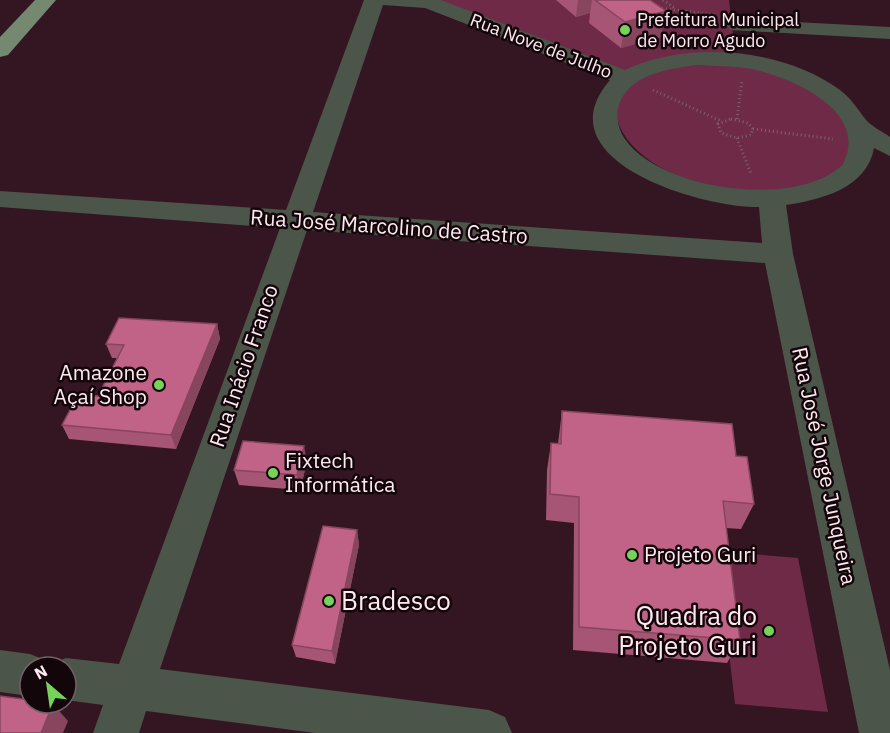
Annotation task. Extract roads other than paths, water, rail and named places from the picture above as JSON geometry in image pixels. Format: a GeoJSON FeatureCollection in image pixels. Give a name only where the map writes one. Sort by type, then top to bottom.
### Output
{"type":"FeatureCollection","features":[{"type":"Feature","properties":{"kind":"main road"},"geometry":{"type":"LineString","coordinates":[[3,43],[46,0]]}},
{"type":"Feature","properties":{"kind":"street","name":"Rua Inácio Franco"},"geometry":{"type":"LineString","coordinates":[[116,733],[294,220],[374,0]]}},
{"type":"Feature","properties":{"kind":"street","name":"Rua Nove de Julho"},"geometry":{"type":"LineString","coordinates":[[387,0],[427,1],[635,82]]}},
{"type":"Feature","properties":{"kind":"street"},"geometry":{"type":"LineString","coordinates":[[740,68],[731,16],[890,33]]}},
{"type":"Feature","properties":{"kind":"street"},"geometry":{"type":"LineString","coordinates":[[697,58],[740,68],[778,69],[815,84],[844,104],[851,134],[862,153],[847,175],[816,192],[763,190],[723,196],[675,183],[637,164],[613,140],[604,115],[610,93],[635,82],[660,63],[697,58]]}},
{"type":"Feature","properties":{"kind":"street"},"geometry":{"type":"LineString","coordinates":[[851,134],[890,147]]}},
{"type":"Feature","properties":{"kind":"street","name":"Rua José Jorge Junqueira"},"geometry":{"type":"LineString","coordinates":[[763,190],[882,733]]}},
{"type":"Feature","properties":{"kind":"street","name":"Rua José Marcolino de Castro"},"geometry":{"type":"LineString","coordinates":[[0,199],[778,254]]}},
{"type":"Feature","properties":{"kind":"street"},"geometry":{"type":"LineString","coordinates":[[0,671],[18,673]]}},
{"type":"Feature","properties":{"kind":"street"},"geometry":{"type":"LineString","coordinates":[[78,681],[489,733]]}},
{"type":"Feature","properties":{"kind":"place","name":"Prefeitura Municipal de Morro Agudo"},"geometry":{"type":"Point","coordinates":[625,30]}},
{"type":"Feature","properties":{"kind":"place","name":"Amazone Açaí Shop"},"geometry":{"type":"Point","coordinates":[159,385]}},
{"type":"Feature","properties":{"kind":"place","name":"Fixtech Informática"},"geometry":{"type":"Point","coordinates":[273,473]}},
{"type":"Feature","properties":{"kind":"place","name":"Projeto Guri"},"geometry":{"type":"Point","coordinates":[632,555]}},
{"type":"Feature","properties":{"kind":"place","name":"Bradesco"},"geometry":{"type":"Point","coordinates":[329,601]}},
{"type":"Feature","properties":{"kind":"place","name":"Quadra do Projeto Guri"},"geometry":{"type":"Point","coordinates":[769,631]}}]}
